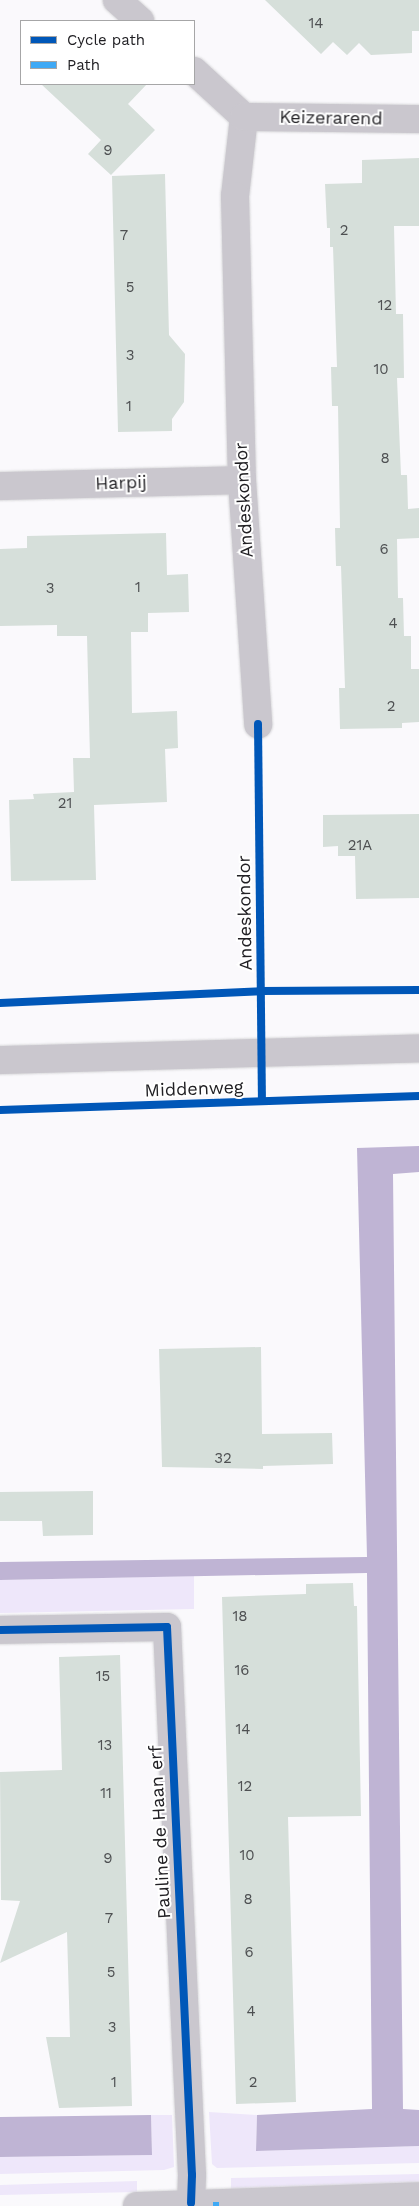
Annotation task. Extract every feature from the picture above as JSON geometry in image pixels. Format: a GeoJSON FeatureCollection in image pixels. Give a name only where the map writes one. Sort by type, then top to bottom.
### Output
{"type":"FeatureCollection","features":[{"type":"Feature","properties":{"kind":"street"},"geometry":{"type":"LineString","coordinates":[[117,0],[139,20]]}},
{"type":"Feature","properties":{"kind":"street"},"geometry":{"type":"LineString","coordinates":[[195,72],[244,117]]}},
{"type":"Feature","properties":{"kind":"street","name":"Keizerarend"},"geometry":{"type":"LineString","coordinates":[[244,117],[419,119]]}},
{"type":"Feature","properties":{"kind":"street","name":"Andeskondor"},"geometry":{"type":"LineString","coordinates":[[244,117],[235,196],[242,480],[258,724]]}},
{"type":"Feature","properties":{"kind":"street","name":"Harpij"},"geometry":{"type":"LineString","coordinates":[[0,486],[242,480]]}},
{"type":"Feature","properties":{"kind":"street","name":"Middenweg"},"geometry":{"type":"LineString","coordinates":[[0,1060],[419,1048]]}},
{"type":"Feature","properties":{"kind":"street","name":"Pauline de Haan erf"},"geometry":{"type":"LineString","coordinates":[[0,1630],[167,1627],[192,2175],[191,2203]]}},
{"type":"Feature","properties":{"kind":"street"},"geometry":{"type":"LineString","coordinates":[[137,2206],[191,2203],[406,2200]]}},
{"type":"Feature","properties":{"kind":"shaded area"},"geometry":{"type":"Polygon","coordinates":[[[419,1146],[419,1172],[393,1174],[403,2109],[419,2110],[419,2146],[256,2151],[257,2115],[372,2109],[367,1573],[0,1580],[0,1562],[367,1557],[357,1148],[419,1146]]]}},
{"type":"Feature","properties":{"kind":"shaded area"},"geometry":{"type":"Polygon","coordinates":[[[194,1576],[194,1609],[0,1613],[0,1580],[194,1576]]]}},
{"type":"Feature","properties":{"kind":"shaded area"},"geometry":{"type":"Polygon","coordinates":[[[209,2112],[257,2115],[256,2151],[419,2146],[419,2163],[217,2168],[212,2164],[209,2112]]]}},
{"type":"Feature","properties":{"kind":"shaded area"},"geometry":{"type":"Polygon","coordinates":[[[151,2115],[172,2115],[174,2167],[164,2170],[0,2174],[0,2157],[152,2155],[151,2115]]]}},
{"type":"Feature","properties":{"kind":"shaded area"},"geometry":{"type":"Polygon","coordinates":[[[151,2115],[152,2155],[0,2157],[0,2117],[151,2115]]]}},
{"type":"Feature","properties":{"kind":"shaded area"},"geometry":{"type":"Polygon","coordinates":[[[419,2174],[419,2186],[231,2190],[231,2178],[419,2174]]]}},
{"type":"Feature","properties":{"kind":"shaded area"},"geometry":{"type":"Polygon","coordinates":[[[137,2181],[137,2192],[0,2195],[0,2185],[137,2181]]]}},
{"type":"Feature","properties":{"kind":"building"},"geometry":{"type":"Polygon","coordinates":[[[265,0],[419,0],[419,31],[412,31],[412,53],[371,55],[359,43],[347,55],[333,42],[321,54],[265,0]]]}},
{"type":"Feature","properties":{"kind":"building"},"geometry":{"type":"Polygon","coordinates":[[[42,85],[146,85],[128,104],[155,130],[111,175],[88,154],[101,140],[42,85]]]}},
{"type":"Feature","properties":{"kind":"building"},"geometry":{"type":"Polygon","coordinates":[[[419,158],[419,226],[394,226],[396,314],[403,314],[404,378],[397,378],[401,475],[407,475],[408,509],[419,508],[419,538],[397,539],[398,598],[403,598],[404,636],[411,636],[411,669],[419,669],[419,722],[402,723],[402,728],[340,729],[339,688],[345,688],[341,566],[336,566],[335,528],[340,528],[338,406],[332,406],[331,367],[337,367],[333,247],[330,247],[330,228],[327,228],[325,184],[362,183],[362,160],[419,158]]]}},
{"type":"Feature","properties":{"kind":"building"},"geometry":{"type":"Polygon","coordinates":[[[165,174],[169,335],[185,354],[184,402],[172,419],[172,431],[118,432],[112,176],[165,174]]]}},
{"type":"Feature","properties":{"kind":"building"},"geometry":{"type":"Polygon","coordinates":[[[166,533],[167,575],[188,574],[189,612],[148,613],[148,632],[131,632],[132,713],[177,711],[178,748],[165,749],[167,802],[94,805],[96,880],[11,881],[9,800],[34,799],[33,794],[74,792],[73,758],[90,758],[87,636],[57,636],[57,625],[0,626],[0,549],[27,548],[27,536],[166,533]]]}},
{"type":"Feature","properties":{"kind":"building"},"geometry":{"type":"Polygon","coordinates":[[[419,814],[419,898],[356,899],[355,856],[338,856],[338,846],[323,847],[323,815],[419,814]]]}},
{"type":"Feature","properties":{"kind":"building"},"geometry":{"type":"Polygon","coordinates":[[[261,1347],[262,1434],[332,1433],[333,1464],[263,1466],[263,1469],[162,1467],[159,1349],[261,1347]]]}},
{"type":"Feature","properties":{"kind":"building"},"geometry":{"type":"Polygon","coordinates":[[[93,1491],[93,1535],[43,1536],[42,1521],[0,1521],[0,1492],[93,1491]]]}},
{"type":"Feature","properties":{"kind":"building"},"geometry":{"type":"Polygon","coordinates":[[[353,1583],[354,1606],[357,1606],[361,1816],[288,1817],[296,2102],[236,2104],[222,1597],[306,1594],[306,1584],[353,1583]]]}},
{"type":"Feature","properties":{"kind":"building"},"geometry":{"type":"Polygon","coordinates":[[[120,1655],[132,2106],[59,2108],[46,2037],[70,2037],[67,1932],[0,1963],[20,1901],[1,1900],[0,1772],[62,1770],[59,1657],[120,1655]]]}},
{"type":"Feature","properties":{"kind":"cycle path"},"geometry":{"type":"LineString","coordinates":[[258,724],[262,1101]]}},
{"type":"Feature","properties":{"kind":"cycle path"},"geometry":{"type":"LineString","coordinates":[[0,1003],[261,991],[419,990]]}},
{"type":"Feature","properties":{"kind":"cycle path"},"geometry":{"type":"LineString","coordinates":[[0,1110],[419,1096]]}},
{"type":"Feature","properties":{"kind":"cycle path"},"geometry":{"type":"LineString","coordinates":[[0,1630],[167,1627],[192,2175],[191,2203]]}}]}
